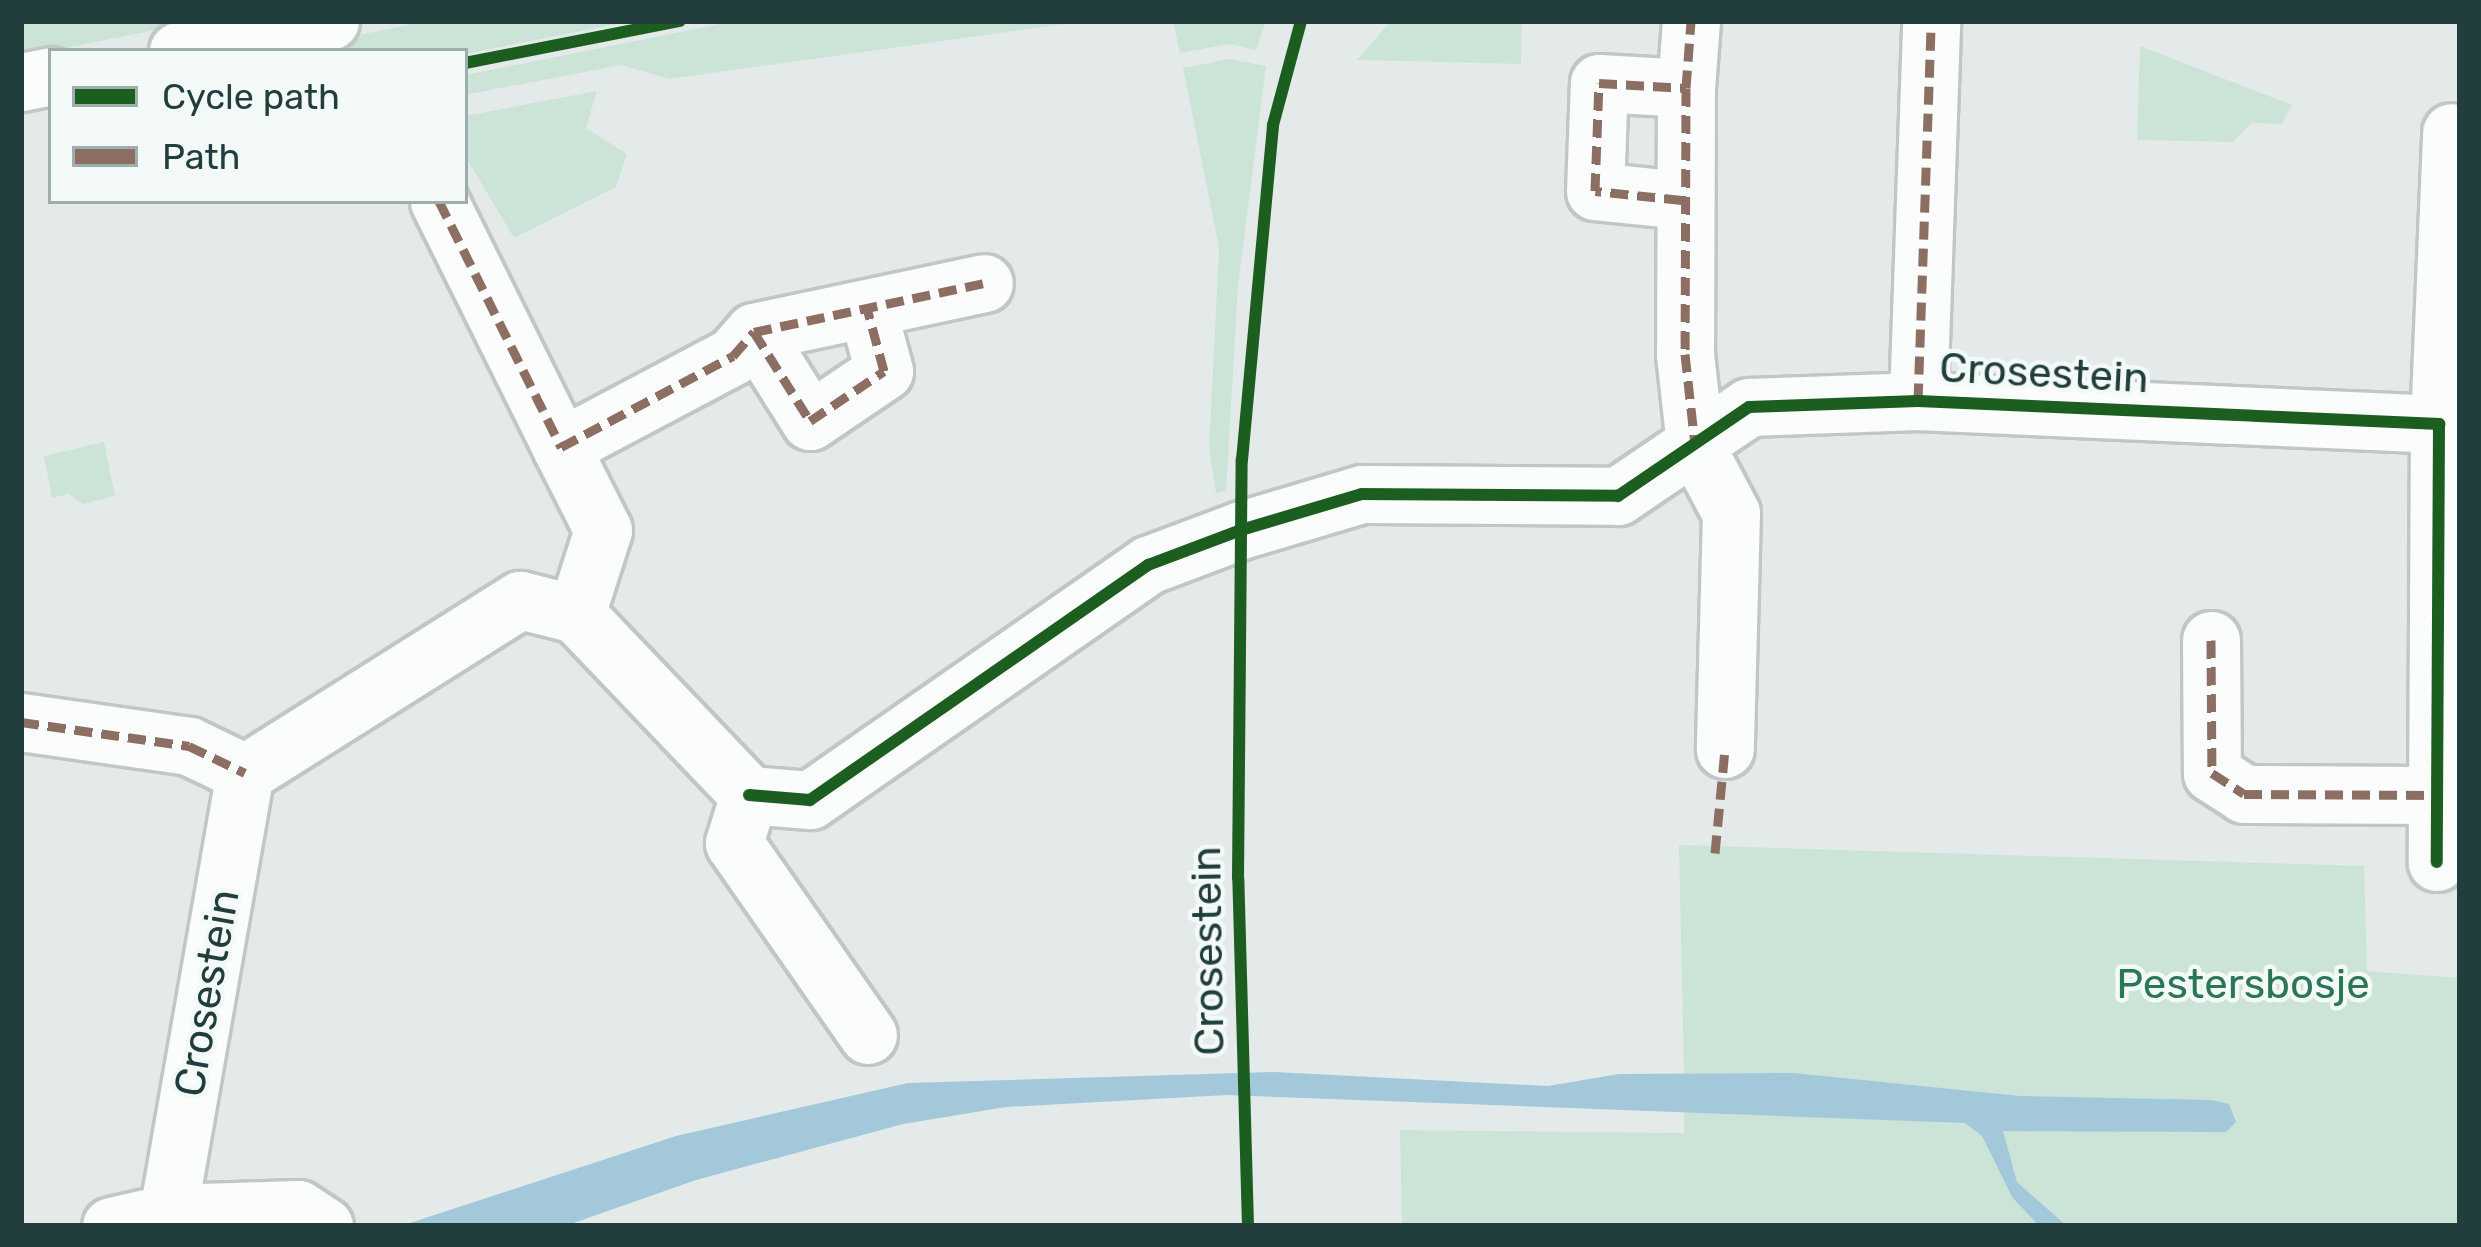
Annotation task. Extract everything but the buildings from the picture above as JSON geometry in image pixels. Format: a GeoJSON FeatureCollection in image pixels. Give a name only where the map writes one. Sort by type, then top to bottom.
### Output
{"type":"FeatureCollection","features":[{"type":"Feature","properties":{"kind":"street"},"geometry":{"type":"LineString","coordinates":[[193,48],[330,21]]}},
{"type":"Feature","properties":{"kind":"street"},"geometry":{"type":"LineString","coordinates":[[1691,21],[1682,200],[1694,445],[1731,512],[1725,749]]}},
{"type":"Feature","properties":{"kind":"street","name":"Crosestein"},"geometry":{"type":"LineString","coordinates":[[1918,400],[1931,21]]}},
{"type":"Feature","properties":{"kind":"street"},"geometry":{"type":"LineString","coordinates":[[1682,200],[1595,191],[1599,83],[1686,88]]}},
{"type":"Feature","properties":{"kind":"street"},"geometry":{"type":"LineString","coordinates":[[2437,862],[2438,424],[2451,131]]}},
{"type":"Feature","properties":{"kind":"street"},"geometry":{"type":"LineString","coordinates":[[441,204],[603,530],[576,614]]}},
{"type":"Feature","properties":{"kind":"street"},"geometry":{"type":"LineString","coordinates":[[561,447],[734,356],[754,332],[984,283]]}},
{"type":"Feature","properties":{"kind":"street"},"geometry":{"type":"LineString","coordinates":[[754,332],[810,421],[884,371],[867,308]]}},
{"type":"Feature","properties":{"kind":"street","name":"Crosestein"},"geometry":{"type":"LineString","coordinates":[[749,795],[810,800],[1148,566],[1241,530],[1362,494],[1618,496],[1748,407],[1918,400],[2438,424]]}},
{"type":"Feature","properties":{"kind":"street"},"geometry":{"type":"LineString","coordinates":[[21,722],[189,746],[245,773],[520,600],[576,614],[749,795],[734,843],[868,1035]]}},
{"type":"Feature","properties":{"kind":"street"},"geometry":{"type":"LineString","coordinates":[[2211,640],[2212,772],[2243,794],[2440,795]]}},
{"type":"Feature","properties":{"kind":"street","name":"Crosestein"},"geometry":{"type":"LineString","coordinates":[[168,1213],[245,773]]}},
{"type":"Feature","properties":{"kind":"street"},"geometry":{"type":"LineString","coordinates":[[111,1226],[168,1213],[298,1209],[324,1226]]}},
{"type":"Feature","properties":{"kind":"green space"},"geometry":{"type":"Polygon","coordinates":[[[30,21],[200,21],[21,57],[21,23],[30,21]]]}},
{"type":"Feature","properties":{"kind":"green space"},"geometry":{"type":"Polygon","coordinates":[[[428,21],[632,21],[468,53],[468,48],[294,48],[428,21]]]}},
{"type":"Feature","properties":{"kind":"green space"},"geometry":{"type":"Polygon","coordinates":[[[735,21],[1086,21],[669,79],[621,65],[468,94],[468,74],[735,21]]]}},
{"type":"Feature","properties":{"kind":"green space"},"geometry":{"type":"Polygon","coordinates":[[[1173,21],[1266,21],[1256,50],[1229,44],[1180,53],[1173,21]]]}},
{"type":"Feature","properties":{"kind":"green space"},"geometry":{"type":"Polygon","coordinates":[[[1391,21],[1522,21],[1521,64],[1357,60],[1391,21]]]}},
{"type":"Feature","properties":{"kind":"green space"},"geometry":{"type":"Polygon","coordinates":[[[2140,46],[2292,105],[2282,124],[2252,123],[2233,142],[2137,140],[2140,46]]]}},
{"type":"Feature","properties":{"kind":"green space"},"geometry":{"type":"Polygon","coordinates":[[[1229,59],[1266,66],[1238,286],[1226,491],[1216,493],[1209,449],[1219,248],[1183,68],[1229,59]]]}},
{"type":"Feature","properties":{"kind":"green space"},"geometry":{"type":"Polygon","coordinates":[[[597,91],[586,128],[627,154],[616,187],[514,238],[468,161],[468,115],[597,91]]]}},
{"type":"Feature","properties":{"kind":"green space"},"geometry":{"type":"Polygon","coordinates":[[[104,442],[115,496],[83,504],[68,494],[52,498],[44,456],[104,442]]]}},
{"type":"Feature","properties":{"kind":"green space","name":"Pestersbosje"},"geometry":{"type":"Polygon","coordinates":[[[1679,845],[2364,866],[2367,971],[2460,978],[2460,1226],[2067,1226],[2017,1182],[2002,1130],[2226,1132],[2229,1104],[2021,1096],[1794,1073],[1684,1073],[1679,845]]]}},
{"type":"Feature","properties":{"kind":"green space"},"geometry":{"type":"Polygon","coordinates":[[[1684,1108],[1965,1123],[1982,1136],[2012,1197],[2039,1226],[1402,1226],[1400,1130],[1684,1133],[1684,1108]]]}},
{"type":"Feature","properties":{"kind":"water"},"geometry":{"type":"Polygon","coordinates":[[[1274,1072],[1548,1086],[1619,1074],[1794,1073],[2021,1096],[2211,1100],[2229,1104],[2236,1122],[2226,1132],[2003,1131],[2017,1182],[2067,1226],[2039,1226],[2012,1197],[1982,1136],[1965,1123],[1227,1095],[1006,1107],[903,1124],[696,1180],[565,1226],[410,1223],[676,1136],[908,1083],[1274,1072]]]}},
{"type":"Feature","properties":{"kind":"marked path"},"geometry":{"type":"LineString","coordinates":[[1686,88],[1691,21]]}},
{"type":"Feature","properties":{"kind":"marked path"},"geometry":{"type":"LineString","coordinates":[[1918,401],[1931,21]]}},
{"type":"Feature","properties":{"kind":"marked path"},"geometry":{"type":"LineString","coordinates":[[1682,200],[1595,191],[1599,83],[1686,88],[1685,354],[1695,445]]}},
{"type":"Feature","properties":{"kind":"marked path"},"geometry":{"type":"LineString","coordinates":[[440,204],[561,447],[733,356],[754,332],[984,283]]}},
{"type":"Feature","properties":{"kind":"marked path"},"geometry":{"type":"LineString","coordinates":[[754,332],[810,421],[884,371],[867,308]]}},
{"type":"Feature","properties":{"kind":"marked path"},"geometry":{"type":"LineString","coordinates":[[2211,640],[2212,773],[2244,794],[2440,795]]}},
{"type":"Feature","properties":{"kind":"marked path"},"geometry":{"type":"LineString","coordinates":[[21,722],[189,746],[245,773]]}},
{"type":"Feature","properties":{"kind":"marked path"},"geometry":{"type":"LineString","coordinates":[[1715,853],[1725,749]]}},
{"type":"Feature","properties":{"kind":"cycle path"},"geometry":{"type":"LineString","coordinates":[[468,62],[680,21]]}},
{"type":"Feature","properties":{"kind":"cycle path"},"geometry":{"type":"LineString","coordinates":[[1248,1226],[1238,878],[1242,460],[1273,125],[1301,21]]}},
{"type":"Feature","properties":{"kind":"cycle path"},"geometry":{"type":"LineString","coordinates":[[749,795],[810,800],[1148,565],[1241,530],[1362,494],[1618,496],[1749,407],[1918,401],[2439,424],[2437,862]]}}]}
